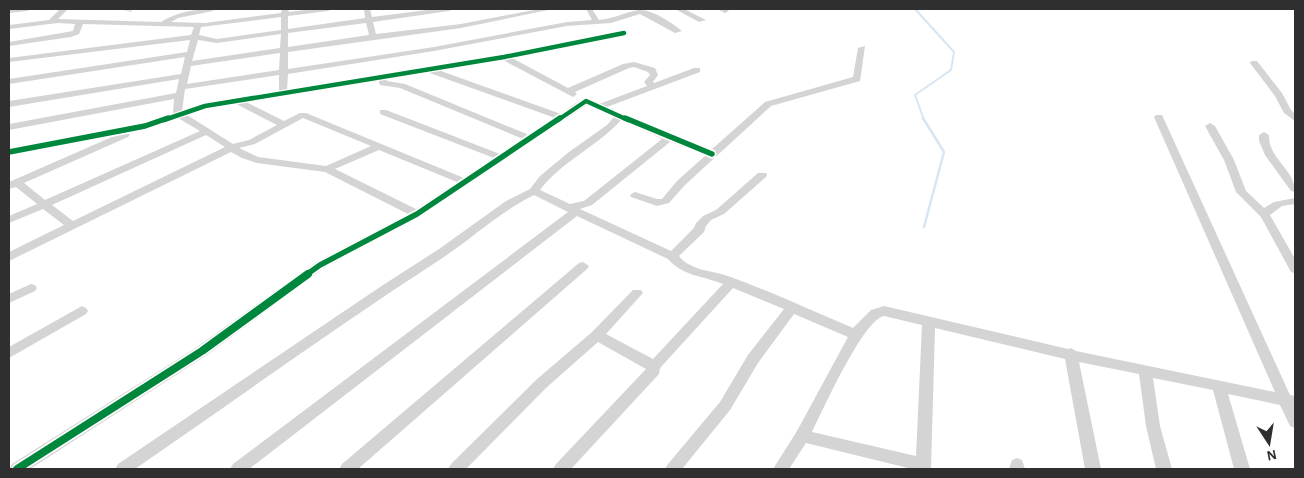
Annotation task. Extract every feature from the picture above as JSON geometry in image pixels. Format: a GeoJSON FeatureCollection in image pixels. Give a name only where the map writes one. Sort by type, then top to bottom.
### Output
{"type":"FeatureCollection","features":[{"type":"Feature","properties":{"kind":"street"},"geometry":{"type":"LineString","coordinates":[[9,15],[18,9]]}},
{"type":"Feature","properties":{"kind":"street"},"geometry":{"type":"LineString","coordinates":[[9,11],[27,9]]}},
{"type":"Feature","properties":{"kind":"street"},"geometry":{"type":"LineString","coordinates":[[52,22],[64,9]]}},
{"type":"Feature","properties":{"kind":"street"},"geometry":{"type":"LineString","coordinates":[[162,24],[176,16],[210,9]]}},
{"type":"Feature","properties":{"kind":"street"},"geometry":{"type":"LineString","coordinates":[[9,27],[80,21],[198,25],[285,12],[328,9]]}},
{"type":"Feature","properties":{"kind":"street"},"geometry":{"type":"LineString","coordinates":[[367,9],[373,38]]}},
{"type":"Feature","properties":{"kind":"street"},"geometry":{"type":"LineString","coordinates":[[9,60],[196,37],[217,40],[449,9]]}},
{"type":"Feature","properties":{"kind":"street"},"geometry":{"type":"LineString","coordinates":[[9,81],[189,59],[284,51],[457,27],[549,9]]}},
{"type":"Feature","properties":{"kind":"street"},"geometry":{"type":"LineString","coordinates":[[589,9],[598,22]]}},
{"type":"Feature","properties":{"kind":"street"},"geometry":{"type":"LineString","coordinates":[[679,9],[702,20]]}},
{"type":"Feature","properties":{"kind":"street"},"geometry":{"type":"LineString","coordinates":[[283,92],[285,12]]}},
{"type":"Feature","properties":{"kind":"street"},"geometry":{"type":"LineString","coordinates":[[9,127],[282,72],[580,23],[612,21],[644,12],[678,31]]}},
{"type":"Feature","properties":{"kind":"street"},"geometry":{"type":"LineString","coordinates":[[9,44],[68,35],[76,32],[80,21]]}},
{"type":"Feature","properties":{"kind":"street"},"geometry":{"type":"LineString","coordinates":[[580,23],[588,40]]}},
{"type":"Feature","properties":{"kind":"street"},"geometry":{"type":"LineString","coordinates":[[177,113],[184,76],[198,25]]}},
{"type":"Feature","properties":{"kind":"street"},"geometry":{"type":"LineString","coordinates":[[457,27],[471,30],[485,58]]}},
{"type":"Feature","properties":{"kind":"street"},"geometry":{"type":"LineString","coordinates":[[13,185],[177,113],[236,100],[428,70],[485,58],[504,57],[624,33]]}},
{"type":"Feature","properties":{"kind":"street"},"geometry":{"type":"LineString","coordinates":[[635,195],[652,204],[662,202],[671,197],[681,183],[768,104],[857,79],[862,48]]}},
{"type":"Feature","properties":{"kind":"street"},"geometry":{"type":"LineString","coordinates":[[504,57],[569,91],[588,104],[712,154]]}},
{"type":"Feature","properties":{"kind":"street"},"geometry":{"type":"LineString","coordinates":[[1254,62],[1279,95],[1287,111],[1295,118]]}},
{"type":"Feature","properties":{"kind":"street"},"geometry":{"type":"LineString","coordinates":[[569,91],[634,64],[652,70],[654,75],[648,82],[652,86]]}},
{"type":"Feature","properties":{"kind":"street"},"geometry":{"type":"LineString","coordinates":[[428,70],[562,117]]}},
{"type":"Feature","properties":{"kind":"street"},"geometry":{"type":"LineString","coordinates":[[17,469],[202,351],[320,265],[417,214],[562,117],[588,104],[652,86],[697,70]]}},
{"type":"Feature","properties":{"kind":"street"},"geometry":{"type":"LineString","coordinates":[[9,104],[184,76]]}},
{"type":"Feature","properties":{"kind":"street"},"geometry":{"type":"LineString","coordinates":[[382,77],[383,83],[402,86],[529,138]]}},
{"type":"Feature","properties":{"kind":"street"},"geometry":{"type":"LineString","coordinates":[[236,100],[282,124]]}},
{"type":"Feature","properties":{"kind":"street"},"geometry":{"type":"LineString","coordinates":[[383,112],[502,158]]}},
{"type":"Feature","properties":{"kind":"street"},"geometry":{"type":"LineString","coordinates":[[177,113],[206,132],[257,160],[328,169],[417,214]]}},
{"type":"Feature","properties":{"kind":"street"},"geometry":{"type":"LineString","coordinates":[[9,257],[232,147],[252,142],[303,114],[465,182]]}},
{"type":"Feature","properties":{"kind":"street"},"geometry":{"type":"LineString","coordinates":[[123,469],[384,290],[443,252],[510,203],[534,191],[544,178],[572,154],[610,127],[619,117]]}},
{"type":"Feature","properties":{"kind":"street"},"geometry":{"type":"LineString","coordinates":[[1159,117],[1290,400],[1295,422]]}},
{"type":"Feature","properties":{"kind":"street"},"geometry":{"type":"LineString","coordinates":[[9,152],[145,126]]}},
{"type":"Feature","properties":{"kind":"street"},"geometry":{"type":"LineString","coordinates":[[1210,126],[1229,160],[1241,192],[1265,215],[1295,269]]}},
{"type":"Feature","properties":{"kind":"street"},"geometry":{"type":"LineString","coordinates":[[9,220],[206,132]]}},
{"type":"Feature","properties":{"kind":"street"},"geometry":{"type":"LineString","coordinates":[[1264,135],[1262,140],[1267,152],[1295,189]]}},
{"type":"Feature","properties":{"kind":"street"},"geometry":{"type":"LineString","coordinates":[[238,469],[572,210],[588,203],[669,138]]}},
{"type":"Feature","properties":{"kind":"street"},"geometry":{"type":"LineString","coordinates":[[328,169],[380,146]]}},
{"type":"Feature","properties":{"kind":"street"},"geometry":{"type":"LineString","coordinates":[[672,256],[700,229],[700,225],[706,218],[720,212],[762,175]]}},
{"type":"Feature","properties":{"kind":"street"},"geometry":{"type":"LineString","coordinates":[[13,185],[44,204],[71,225]]}},
{"type":"Feature","properties":{"kind":"street"},"geometry":{"type":"LineString","coordinates":[[534,191],[672,256],[692,271],[731,282],[856,335]]}},
{"type":"Feature","properties":{"kind":"street"},"geometry":{"type":"LineString","coordinates":[[1265,215],[1271,206],[1280,202],[1295,201]]}},
{"type":"Feature","properties":{"kind":"street"},"geometry":{"type":"LineString","coordinates":[[347,469],[583,266]]}},
{"type":"Feature","properties":{"kind":"street"},"geometry":{"type":"LineString","coordinates":[[560,469],[652,374],[653,366],[670,352],[695,322],[709,311],[731,282]]}},
{"type":"Feature","properties":{"kind":"street"},"geometry":{"type":"LineString","coordinates":[[9,299],[31,288]]}},
{"type":"Feature","properties":{"kind":"street"},"geometry":{"type":"LineString","coordinates":[[456,469],[542,384],[597,336],[637,293]]}},
{"type":"Feature","properties":{"kind":"street"},"geometry":{"type":"LineString","coordinates":[[674,469],[725,406],[753,359],[792,308]]}},
{"type":"Feature","properties":{"kind":"street"},"geometry":{"type":"LineString","coordinates":[[9,353],[82,311]]}},
{"type":"Feature","properties":{"kind":"street"},"geometry":{"type":"LineString","coordinates":[[781,469],[802,436],[856,335],[875,313],[884,311],[1015,343],[1071,353],[1218,387],[1290,400]]}},
{"type":"Feature","properties":{"kind":"street"},"geometry":{"type":"LineString","coordinates":[[802,436],[923,467],[929,322]]}},
{"type":"Feature","properties":{"kind":"street"},"geometry":{"type":"LineString","coordinates":[[597,336],[653,366]]}},
{"type":"Feature","properties":{"kind":"street"},"geometry":{"type":"LineString","coordinates":[[1071,353],[1093,469]]}},
{"type":"Feature","properties":{"kind":"street"},"geometry":{"type":"LineString","coordinates":[[1145,370],[1153,426],[1164,469]]}},
{"type":"Feature","properties":{"kind":"street"},"geometry":{"type":"LineString","coordinates":[[1218,387],[1242,469]]}},
{"type":"Feature","properties":{"kind":"waterway"},"geometry":{"type":"LineString","coordinates":[[123,9],[131,11]]}},
{"type":"Feature","properties":{"kind":"waterway"},"geometry":{"type":"LineString","coordinates":[[915,9],[954,52],[951,70],[915,95],[924,119]]}},
{"type":"Feature","properties":{"kind":"waterway"},"geometry":{"type":"LineString","coordinates":[[924,119],[944,152],[924,227]]}},
{"type":"Feature","properties":{"kind":"cycle path"},"geometry":{"type":"LineString","coordinates":[[9,152],[145,126],[205,106],[504,57],[624,33]]}},
{"type":"Feature","properties":{"kind":"cycle path"},"geometry":{"type":"LineString","coordinates":[[17,469],[202,351],[320,265],[417,214],[586,101],[669,138],[712,154]]}}]}
